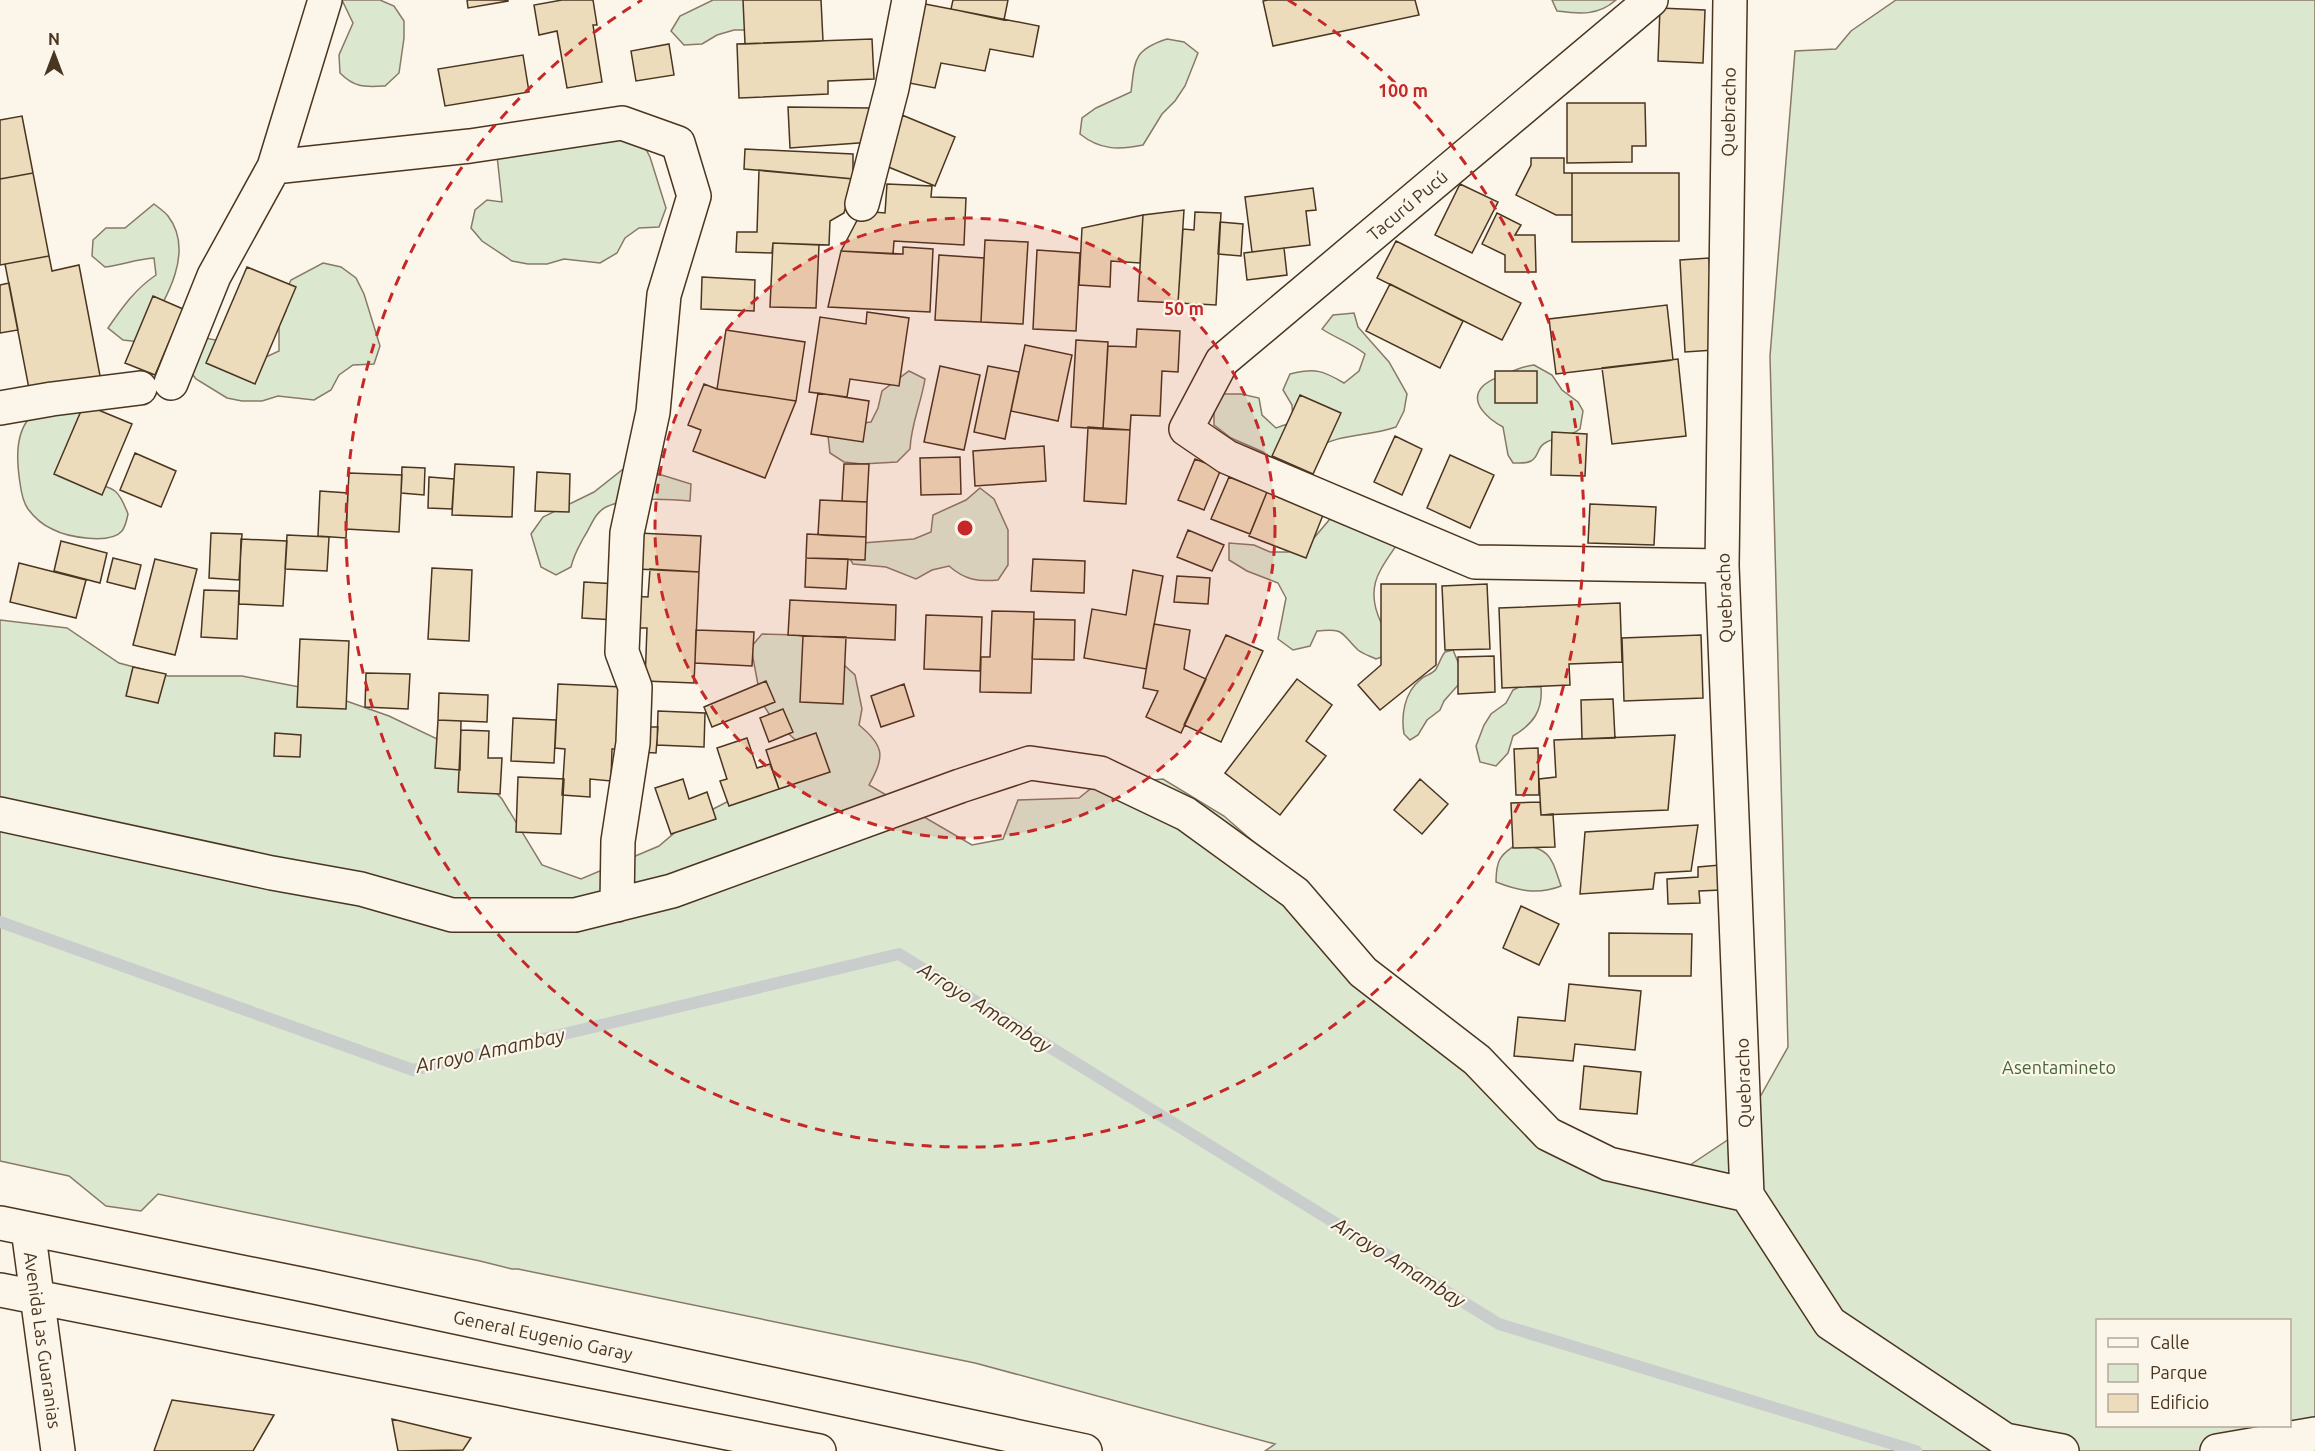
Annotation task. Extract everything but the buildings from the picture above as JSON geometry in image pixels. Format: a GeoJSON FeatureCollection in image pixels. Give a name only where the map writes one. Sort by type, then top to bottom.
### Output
{"type":"FeatureCollection","features":[{"type":"Feature","properties":{"kind":"street"},"geometry":{"type":"LineString","coordinates":[[171,383],[214,276],[274,166],[325,0]]}},
{"type":"Feature","properties":{"kind":"street"},"geometry":{"type":"LineString","coordinates":[[862,204],[892,88],[909,0]]}},
{"type":"Feature","properties":{"kind":"street","name":"Tacurú Pucú"},"geometry":{"type":"LineString","coordinates":[[1651,0],[1222,361],[1186,429],[1227,457],[1475,562],[1722,566]]}},
{"type":"Feature","properties":{"kind":"street","name":"Quebracho"},"geometry":{"type":"LineString","coordinates":[[1730,0],[1722,566],[1747,1195]]}},
{"type":"Feature","properties":{"kind":"street"},"geometry":{"type":"LineString","coordinates":[[274,166],[470,146],[622,123],[678,143],[694,196],[664,295],[653,412],[627,533],[621,652],[635,687],[633,743],[618,841],[617,905]]}},
{"type":"Feature","properties":{"kind":"street"},"geometry":{"type":"LineString","coordinates":[[0,408],[140,388]]}},
{"type":"Feature","properties":{"kind":"street"},"geometry":{"type":"LineString","coordinates":[[0,814],[272,873],[361,889],[452,915],[575,915],[672,891],[960,786],[1030,763],[1100,773],[1186,814],[1295,893],[1363,972],[1477,1060],[1548,1134],[1609,1164],[1747,1195],[1830,1323],[2005,1440],[2062,1451]]}},
{"type":"Feature","properties":{"kind":"street","name":"Avenida Las Guaranias"},"geometry":{"type":"LineString","coordinates":[[14,1226],[38,1297],[58,1451]]}},
{"type":"Feature","properties":{"kind":"street","name":"General Eugenio Garay"},"geometry":{"type":"LineString","coordinates":[[14,1226],[315,1287],[1085,1451]]}},
{"type":"Feature","properties":{"kind":"street"},"geometry":{"type":"LineString","coordinates":[[0,1290],[819,1451]]}},
{"type":"Feature","properties":{"kind":"street"},"geometry":{"type":"LineString","coordinates":[[2217,1451],[2315,1434]]}},
{"type":"Feature","properties":{"kind":"green space"},"geometry":{"type":"Polygon","coordinates":[[[342,0],[380,0],[394,6],[404,21],[399,73],[385,86],[360,86],[350,82],[340,73],[339,55],[353,23],[342,0]]]}},
{"type":"Feature","properties":{"kind":"green space"},"geometry":{"type":"Polygon","coordinates":[[[713,0],[763,0],[768,30],[734,30],[717,35],[702,44],[684,45],[671,31],[680,16],[713,0]]]}},
{"type":"Feature","properties":{"kind":"green space"},"geometry":{"type":"Polygon","coordinates":[[[1552,0],[1616,0],[1602,9],[1581,13],[1557,11],[1552,0]]]}},
{"type":"Feature","properties":{"kind":"green space","name":"Asentamineto"},"geometry":{"type":"Polygon","coordinates":[[[1896,0],[2315,0],[2315,1451],[1265,1451],[1275,1444],[975,1363],[158,1194],[141,1211],[106,1206],[69,1176],[0,1161],[0,620],[67,628],[119,663],[168,676],[242,676],[315,690],[389,716],[452,746],[502,799],[542,865],[581,879],[659,846],[686,823],[752,789],[770,789],[777,772],[808,752],[771,717],[761,701],[751,647],[762,634],[797,635],[815,639],[855,675],[862,709],[859,725],[874,740],[880,753],[878,767],[869,785],[972,845],[1003,839],[1018,800],[1079,798],[1094,786],[1163,779],[1224,816],[1280,865],[1537,1138],[1681,1171],[1741,1131],[1788,1047],[1770,356],[1795,51],[1836,49],[1851,31],[1896,0]]]}},
{"type":"Feature","properties":{"kind":"green space"},"geometry":{"type":"Polygon","coordinates":[[[1167,39],[1184,42],[1198,53],[1185,86],[1162,114],[1143,145],[1125,148],[1102,146],[1080,134],[1082,118],[1096,108],[1131,92],[1135,64],[1142,52],[1167,39]]]}},
{"type":"Feature","properties":{"kind":"green space"},"geometry":{"type":"Polygon","coordinates":[[[592,134],[641,140],[650,157],[666,208],[659,227],[639,228],[625,238],[617,253],[600,263],[564,259],[547,264],[528,264],[512,261],[482,241],[471,228],[475,210],[487,200],[502,202],[496,146],[592,134]]]}},
{"type":"Feature","properties":{"kind":"green space"},"geometry":{"type":"Polygon","coordinates":[[[154,204],[168,216],[176,231],[179,247],[178,264],[166,297],[140,342],[123,340],[108,328],[135,293],[156,275],[154,258],[105,267],[92,256],[93,240],[106,228],[125,228],[154,204]]]}},
{"type":"Feature","properties":{"kind":"green space"},"geometry":{"type":"Polygon","coordinates":[[[323,263],[341,267],[356,278],[364,294],[380,346],[374,364],[353,365],[339,375],[331,390],[314,400],[278,396],[262,401],[242,401],[227,398],[196,379],[186,366],[201,337],[234,344],[264,358],[279,351],[279,326],[286,311],[284,295],[291,280],[323,263]]]}},
{"type":"Feature","properties":{"kind":"green space"},"geometry":{"type":"Polygon","coordinates":[[[1354,313],[1358,327],[1389,362],[1407,394],[1404,411],[1396,427],[1324,444],[1314,449],[1310,465],[1295,470],[1278,464],[1263,452],[1231,438],[1214,425],[1214,407],[1224,394],[1241,394],[1259,398],[1262,415],[1276,428],[1293,422],[1292,405],[1283,390],[1290,374],[1318,371],[1344,383],[1359,371],[1365,354],[1322,329],[1333,315],[1354,313]]]}},
{"type":"Feature","properties":{"kind":"green space"},"geometry":{"type":"Polygon","coordinates":[[[1534,365],[1552,375],[1562,390],[1578,402],[1583,411],[1580,429],[1545,443],[1531,461],[1513,463],[1508,455],[1503,427],[1482,410],[1478,393],[1492,380],[1534,365]]]}},
{"type":"Feature","properties":{"kind":"green space"},"geometry":{"type":"Polygon","coordinates":[[[909,371],[925,379],[912,431],[910,449],[897,462],[862,464],[844,462],[830,453],[828,436],[854,424],[871,422],[878,408],[882,391],[909,371]]]}},
{"type":"Feature","properties":{"kind":"green space"},"geometry":{"type":"Polygon","coordinates":[[[77,403],[89,419],[90,483],[115,491],[128,514],[122,531],[108,538],[78,537],[49,527],[39,521],[28,509],[22,493],[18,452],[21,432],[26,423],[44,406],[77,403]]]}},
{"type":"Feature","properties":{"kind":"green space"},"geometry":{"type":"Polygon","coordinates":[[[639,468],[691,484],[690,501],[636,500],[606,507],[593,520],[576,551],[571,567],[556,575],[541,567],[531,534],[543,517],[594,492],[622,470],[639,468]]]}},
{"type":"Feature","properties":{"kind":"green space"},"geometry":{"type":"Polygon","coordinates":[[[980,488],[994,499],[1008,530],[1008,565],[998,580],[972,579],[949,566],[932,570],[916,579],[886,567],[853,564],[845,550],[862,543],[914,539],[931,532],[933,515],[966,500],[980,488]]]}},
{"type":"Feature","properties":{"kind":"green space"},"geometry":{"type":"Polygon","coordinates":[[[1330,519],[1347,526],[1369,523],[1398,543],[1380,571],[1374,592],[1377,613],[1396,652],[1376,659],[1360,651],[1342,633],[1333,630],[1317,631],[1310,646],[1293,650],[1278,639],[1286,598],[1278,583],[1247,571],[1229,560],[1229,543],[1254,545],[1270,552],[1288,552],[1308,545],[1330,519]]]}},
{"type":"Feature","properties":{"kind":"green space"},"geometry":{"type":"Polygon","coordinates":[[[1453,650],[1460,667],[1459,684],[1444,701],[1440,710],[1427,720],[1418,735],[1410,740],[1404,734],[1403,727],[1405,705],[1410,691],[1422,678],[1436,669],[1445,652],[1453,650]]]}},
{"type":"Feature","properties":{"kind":"green space"},"geometry":{"type":"Polygon","coordinates":[[[1521,686],[1541,687],[1540,703],[1535,716],[1526,727],[1513,736],[1508,753],[1496,766],[1480,762],[1476,746],[1484,725],[1491,714],[1506,703],[1513,690],[1521,686]]]}},
{"type":"Feature","properties":{"kind":"green space"},"geometry":{"type":"Polygon","coordinates":[[[1519,843],[1538,849],[1549,856],[1561,886],[1528,891],[1496,882],[1500,858],[1519,843]]]}},
{"type":"Feature","properties":{"kind":"waterway","name":"Arroyo Amambay"},"geometry":{"type":"LineString","coordinates":[[0,922],[413,1070],[899,954],[1499,1324],[1916,1451]]}}]}
